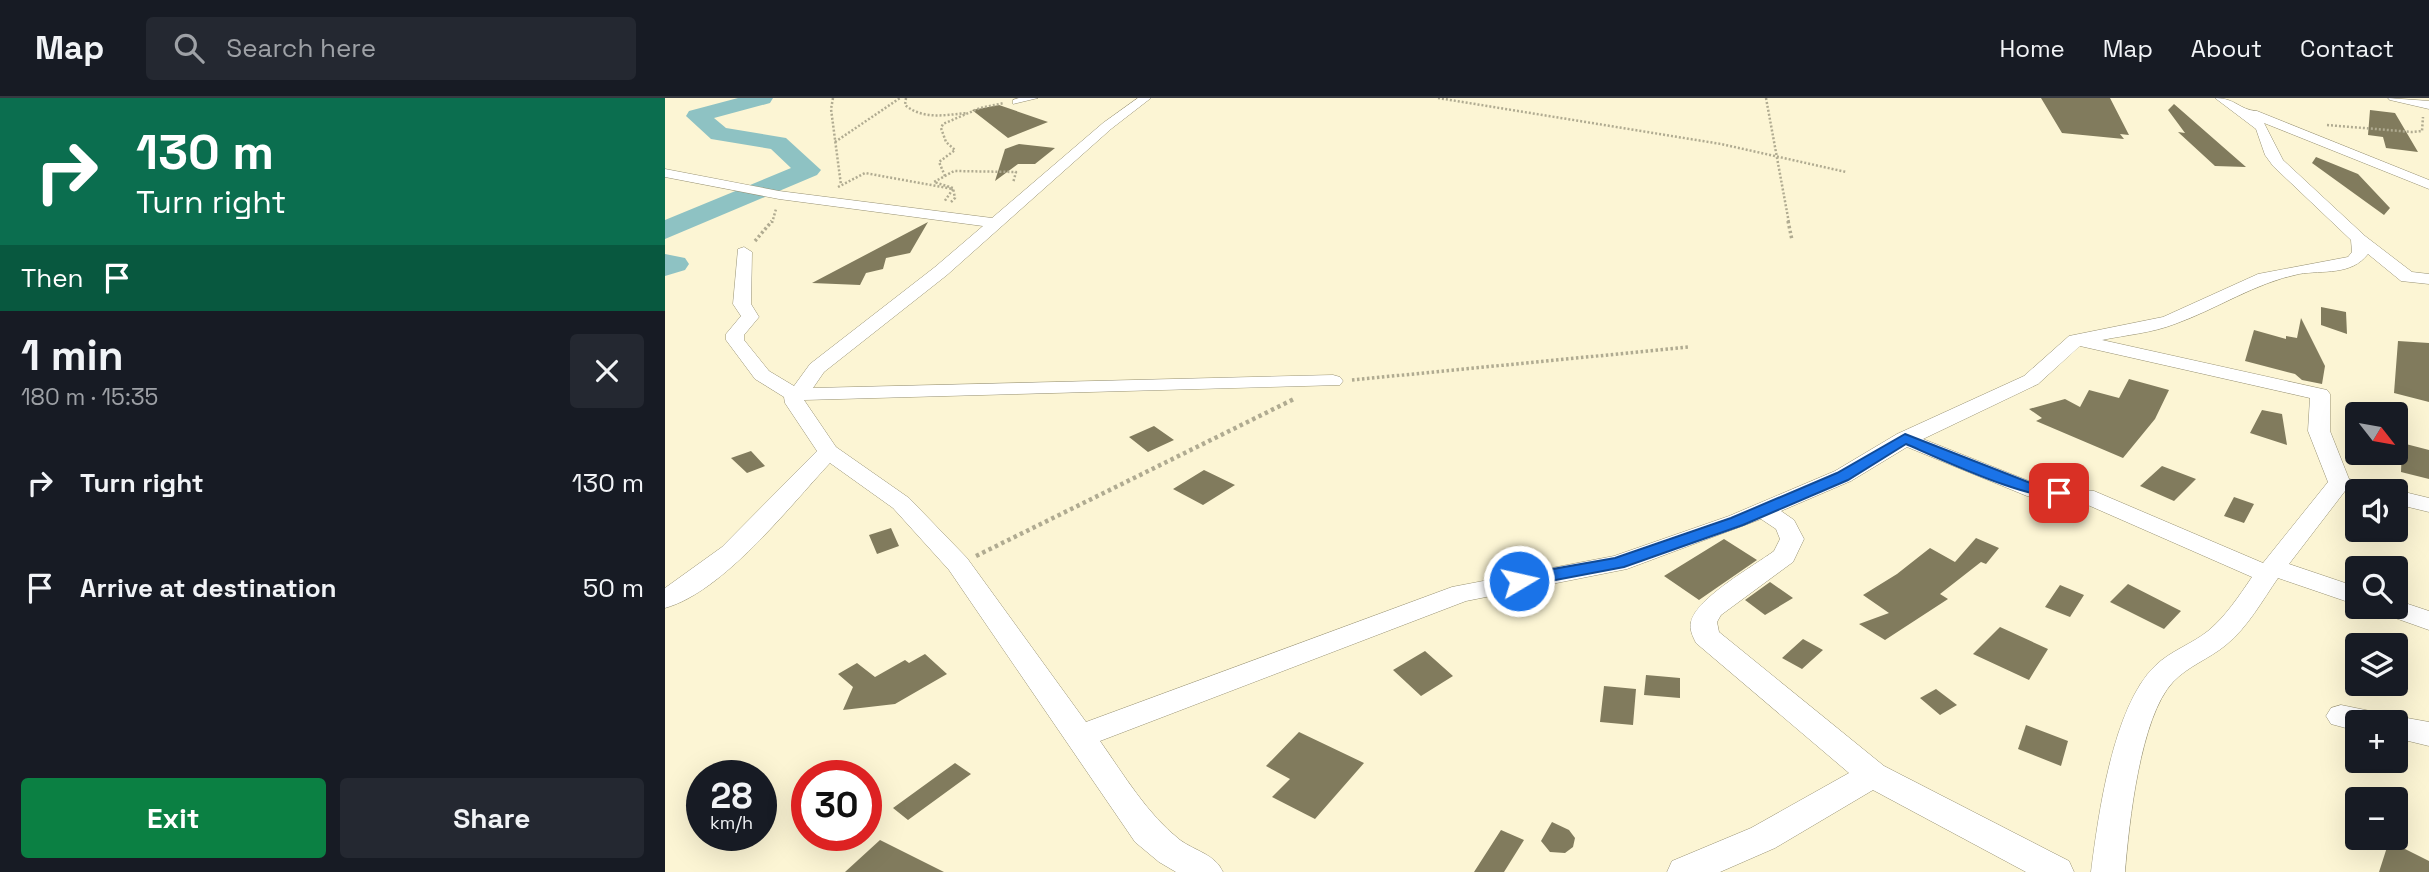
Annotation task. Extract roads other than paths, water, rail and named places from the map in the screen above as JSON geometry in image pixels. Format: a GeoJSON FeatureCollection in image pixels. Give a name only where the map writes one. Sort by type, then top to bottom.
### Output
{"type":"FeatureCollection","features":[{"type":"Feature","properties":{"kind":"street"},"geometry":{"type":"LineString","coordinates":[[1017,102],[1032,98]]}},
{"type":"Feature","properties":{"kind":"street"},"geometry":{"type":"LineString","coordinates":[[1145,98],[1107,126],[941,271],[817,368],[796,394],[795,403],[828,452],[901,503],[958,564],[1147,832],[1171,852],[1206,872]]}},
{"type":"Feature","properties":{"kind":"street"},"geometry":{"type":"LineString","coordinates":[[2393,98],[2429,105]]}},
{"type":"Feature","properties":{"kind":"street"},"geometry":{"type":"LineString","coordinates":[[2224,101],[2429,185]]}},
{"type":"Feature","properties":{"kind":"street"},"geometry":{"type":"LineString","coordinates":[[2224,101],[2262,127],[2272,155],[2278,163],[2359,239],[2407,278],[2429,279]]}},
{"type":"Feature","properties":{"kind":"street"},"geometry":{"type":"LineString","coordinates":[[665,173],[779,195],[936,216],[1002,217]]}},
{"type":"Feature","properties":{"kind":"street"},"geometry":{"type":"LineString","coordinates":[[665,181],[680,177]]}},
{"type":"Feature","properties":{"kind":"street"},"geometry":{"type":"LineString","coordinates":[[1079,737],[1461,593],[1618,563],[1763,510],[1843,476],[1905,439],[2031,380],[2076,340],[2168,321],[2264,278],[2300,269],[2337,266],[2354,260],[2360,253],[2359,239]]}},
{"type":"Feature","properties":{"kind":"street"},"geometry":{"type":"LineString","coordinates":[[744,252],[741,304],[750,317],[735,334],[735,340],[762,375],[796,394],[1333,381]]}},
{"type":"Feature","properties":{"kind":"street"},"geometry":{"type":"LineString","coordinates":[[2076,340],[2320,394],[2319,431],[2340,483]]}},
{"type":"Feature","properties":{"kind":"street"},"geometry":{"type":"LineString","coordinates":[[1905,439],[2035,491],[2086,496],[2270,570],[2345,592]]}},
{"type":"Feature","properties":{"kind":"street"},"geometry":{"type":"LineString","coordinates":[[665,599],[703,577],[828,452]]}},
{"type":"Feature","properties":{"kind":"street"},"geometry":{"type":"LineString","coordinates":[[2340,483],[2345,484]]}},
{"type":"Feature","properties":{"kind":"street"},"geometry":{"type":"LineString","coordinates":[[2108,872],[2120,787],[2150,692],[2158,679],[2219,635],[2340,483]]}},
{"type":"Feature","properties":{"kind":"street"},"geometry":{"type":"LineString","coordinates":[[2408,500],[2429,505]]}},
{"type":"Feature","properties":{"kind":"street"},"geometry":{"type":"LineString","coordinates":[[1763,510],[1786,525],[1792,539],[1784,556],[1711,609],[1703,622],[1706,636],[1873,775],[2057,872]]}},
{"type":"Feature","properties":{"kind":"street"},"geometry":{"type":"LineString","coordinates":[[2408,613],[2429,621]]}},
{"type":"Feature","properties":{"kind":"street"},"geometry":{"type":"LineString","coordinates":[[2341,716],[2345,717]]}},
{"type":"Feature","properties":{"kind":"street"},"geometry":{"type":"LineString","coordinates":[[2408,730],[2429,734]]}},
{"type":"Feature","properties":{"kind":"street"},"geometry":{"type":"LineString","coordinates":[[1685,872],[1763,838],[1873,775]]}},
{"type":"Feature","properties":{"kind":"waterway"},"geometry":{"type":"LineString","coordinates":[[665,230],[808,170],[778,143],[719,134],[697,116],[762,98]]}},
{"type":"Feature","properties":{"kind":"waterway"},"geometry":{"type":"LineString","coordinates":[[665,263],[674,264],[665,267]]}}]}
